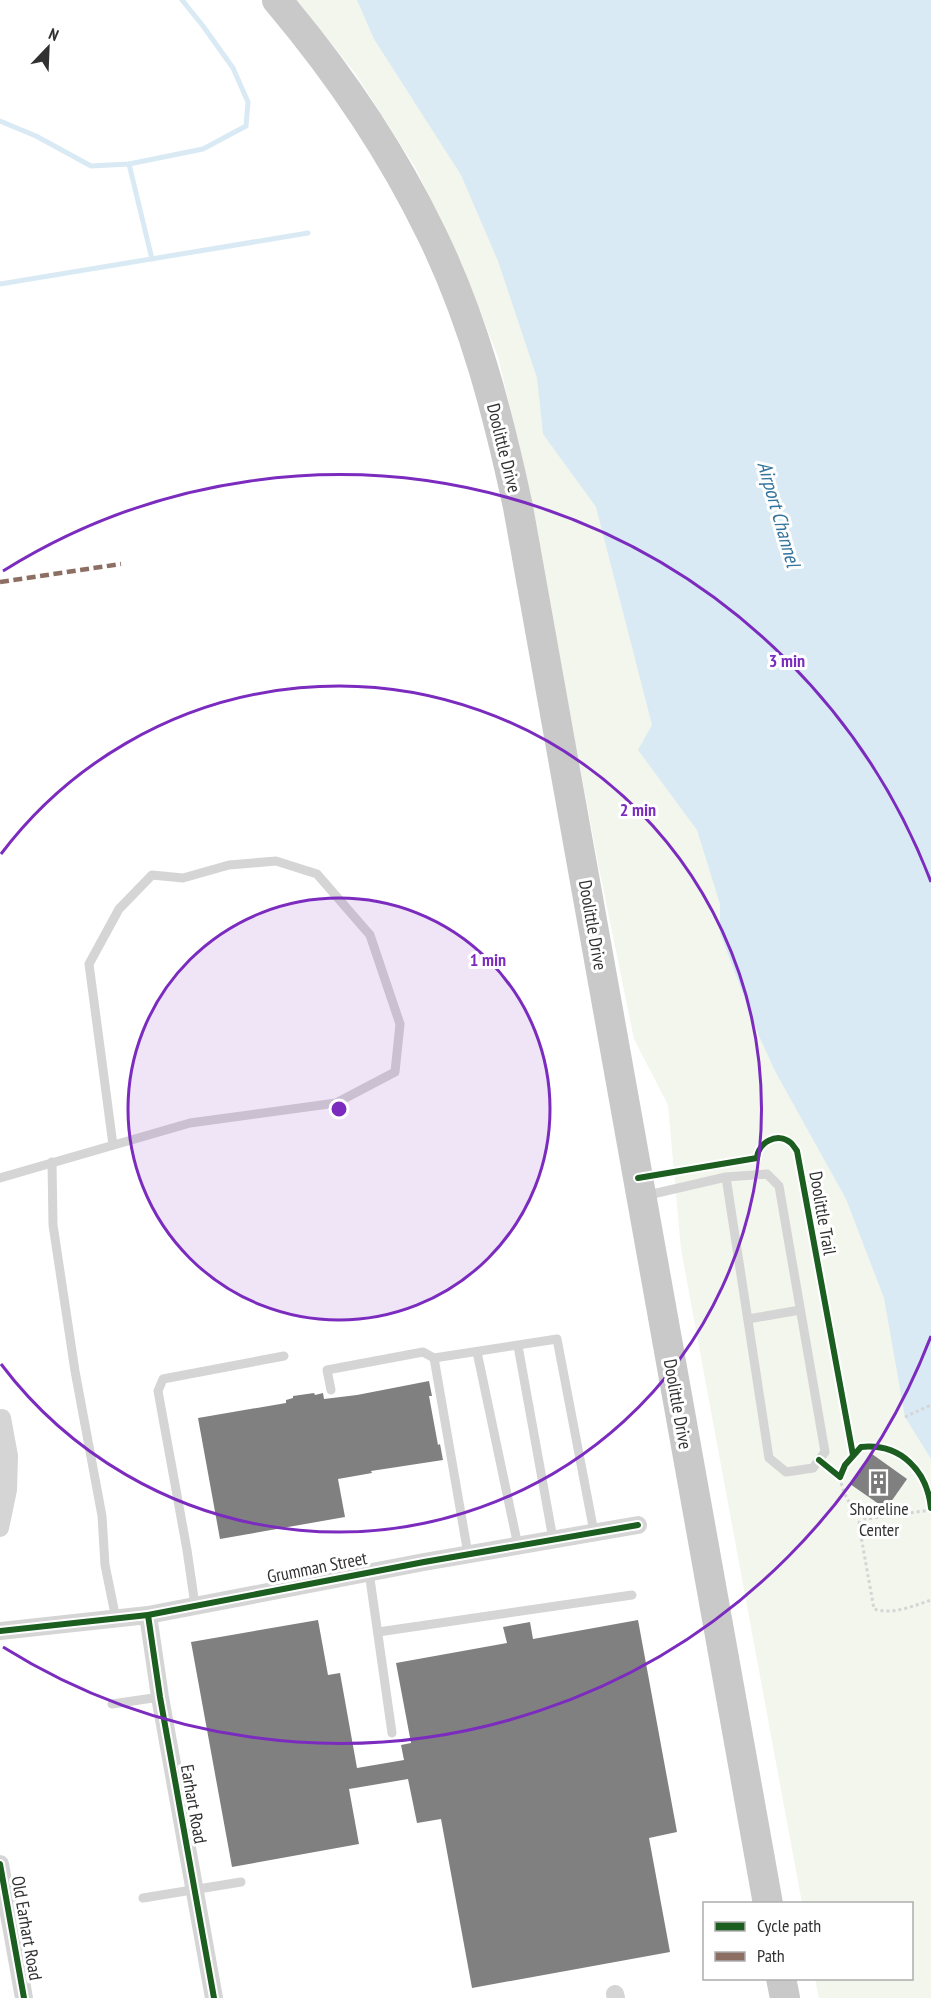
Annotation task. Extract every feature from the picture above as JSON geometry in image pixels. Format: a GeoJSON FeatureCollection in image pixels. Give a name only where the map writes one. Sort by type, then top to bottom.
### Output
{"type":"FeatureCollection","features":[{"type":"Feature","properties":{"kind":"main road","name":"Doolittle Drive"},"geometry":{"type":"LineString","coordinates":[[277,0],[313,42],[353,100],[432,235],[460,300],[502,433],[518,507],[768,1902]]}},
{"type":"Feature","properties":{"kind":"main road"},"geometry":{"type":"LineString","coordinates":[[781,1980],[785,1998]]}},
{"type":"Feature","properties":{"kind":"street"},"geometry":{"type":"LineString","coordinates":[[0,1527],[8,1490],[9,1456],[1,1412]]}},
{"type":"Feature","properties":{"kind":"street","name":"Grumman Street"},"geometry":{"type":"LineString","coordinates":[[0,1631],[148,1614],[468,1554],[638,1525]]}},
{"type":"Feature","properties":{"kind":"street","name":"Earhart Road"},"geometry":{"type":"LineString","coordinates":[[148,1614],[160,1697],[214,1998]]}},
{"type":"Feature","properties":{"kind":"street","name":"Old Earhart Road"},"geometry":{"type":"LineString","coordinates":[[0,1864],[3,1893],[24,1998]]}},
{"type":"Feature","properties":{"kind":"lane"},"geometry":{"type":"LineString","coordinates":[[0,1178],[190,1123],[336,1103],[395,1072],[400,1024],[370,935],[316,874],[276,861],[229,865],[183,878],[152,875],[119,909],[88,964],[113,1145]]}},
{"type":"Feature","properties":{"kind":"lane"},"geometry":{"type":"LineString","coordinates":[[52,1162],[53,1224],[75,1371],[102,1516],[105,1565],[116,1619]]}},
{"type":"Feature","properties":{"kind":"lane"},"geometry":{"type":"LineString","coordinates":[[641,1196],[726,1177],[767,1174],[779,1186],[825,1452],[813,1468],[786,1472],[769,1458],[726,1177]]}},
{"type":"Feature","properties":{"kind":"lane"},"geometry":{"type":"LineString","coordinates":[[748,1319],[801,1310]]}},
{"type":"Feature","properties":{"kind":"lane"},"geometry":{"type":"LineString","coordinates":[[330,1390],[327,1370],[423,1352],[434,1358],[557,1339],[594,1532]]}},
{"type":"Feature","properties":{"kind":"lane"},"geometry":{"type":"LineString","coordinates":[[518,1346],[553,1539]]}},
{"type":"Feature","properties":{"kind":"lane"},"geometry":{"type":"LineString","coordinates":[[477,1352],[518,1546]]}},
{"type":"Feature","properties":{"kind":"lane"},"geometry":{"type":"LineString","coordinates":[[195,1605],[158,1391],[164,1379],[284,1356]]}},
{"type":"Feature","properties":{"kind":"lane"},"geometry":{"type":"LineString","coordinates":[[434,1358],[468,1554]]}},
{"type":"Feature","properties":{"kind":"lane"},"geometry":{"type":"LineString","coordinates":[[369,1572],[393,1733]]}},
{"type":"Feature","properties":{"kind":"lane"},"geometry":{"type":"LineString","coordinates":[[378,1632],[632,1594]]}},
{"type":"Feature","properties":{"kind":"lane"},"geometry":{"type":"LineString","coordinates":[[112,1704],[160,1697]]}},
{"type":"Feature","properties":{"kind":"lane"},"geometry":{"type":"LineString","coordinates":[[143,1898],[241,1882]]}},
{"type":"Feature","properties":{"kind":"path"},"geometry":{"type":"LineString","coordinates":[[905,1417],[931,1405]]}},
{"type":"Feature","properties":{"kind":"path"},"geometry":{"type":"LineString","coordinates":[[819,1460],[841,1474],[845,1497],[866,1519],[931,1506]]}},
{"type":"Feature","properties":{"kind":"path"},"geometry":{"type":"LineString","coordinates":[[860,1515],[859,1525],[874,1609],[884,1612],[905,1609],[931,1600]]}},
{"type":"Feature","properties":{"kind":"shaded area"},"geometry":{"type":"Polygon","coordinates":[[[297,0],[931,0],[931,1998],[819,1998],[815,1980],[913,1980],[913,1902],[802,1902],[681,1249],[668,1105],[634,1039],[599,868],[522,457],[498,357],[463,267],[415,167],[355,73],[297,0]]]}},
{"type":"Feature","properties":{"kind":"water","name":"Airport Channel"},"geometry":{"type":"Polygon","coordinates":[[[357,0],[931,0],[931,1459],[905,1417],[884,1298],[846,1199],[775,1071],[759,1036],[720,933],[720,904],[697,830],[638,750],[652,725],[596,507],[543,434],[537,378],[498,261],[461,175],[374,39],[357,0]]]}},
{"type":"Feature","properties":{"kind":"building"},"geometry":{"type":"Polygon","coordinates":[[[429,1381],[432,1396],[429,1396],[443,1460],[371,1471],[372,1473],[338,1479],[345,1517],[220,1539],[198,1418],[286,1403],[286,1400],[293,1396],[323,1393],[324,1399],[429,1381]]]}},
{"type":"Feature","properties":{"kind":"building","name":"Shoreline Center"},"geometry":{"type":"Polygon","coordinates":[[[872,1454],[907,1479],[886,1509],[850,1484],[872,1454]]]}},
{"type":"Feature","properties":{"kind":"building"},"geometry":{"type":"Polygon","coordinates":[[[318,1620],[328,1675],[340,1673],[357,1768],[404,1760],[401,1745],[411,1743],[396,1663],[507,1643],[503,1627],[530,1622],[533,1639],[638,1620],[677,1832],[649,1838],[670,1952],[472,1988],[441,1819],[417,1823],[408,1779],[349,1789],[359,1844],[232,1867],[191,1642],[318,1620]]]}},
{"type":"Feature","properties":{"kind":"waterway"},"geometry":{"type":"LineString","coordinates":[[0,121],[36,136],[91,166],[129,164],[203,149],[246,126],[248,102],[233,68],[182,0]]}},
{"type":"Feature","properties":{"kind":"waterway"},"geometry":{"type":"LineString","coordinates":[[129,164],[152,259]]}},
{"type":"Feature","properties":{"kind":"waterway"},"geometry":{"type":"LineString","coordinates":[[0,284],[308,233]]}},
{"type":"Feature","properties":{"kind":"marked path"},"geometry":{"type":"LineString","coordinates":[[0,582],[121,564]]}},
{"type":"Feature","properties":{"kind":"cycle path","name":"Doolittle Trail"},"geometry":{"type":"LineString","coordinates":[[638,1178],[757,1158],[761,1148],[769,1140],[780,1138],[791,1143],[797,1151],[853,1455]]}},
{"type":"Feature","properties":{"kind":"cycle path"},"geometry":{"type":"LineString","coordinates":[[819,1460],[840,1477],[845,1465],[861,1447],[875,1447],[900,1455],[918,1471],[924,1482],[931,1508]]}},
{"type":"Feature","properties":{"kind":"cycle path"},"geometry":{"type":"LineString","coordinates":[[0,1631],[148,1615],[424,1562],[638,1525]]}},
{"type":"Feature","properties":{"kind":"cycle path"},"geometry":{"type":"LineString","coordinates":[[148,1615],[160,1697],[214,1998]]}},
{"type":"Feature","properties":{"kind":"cycle path"},"geometry":{"type":"LineString","coordinates":[[0,1864],[24,1998]]}},
{"type":"Feature","properties":{"kind":"place","name":"Shoreline Center"},"geometry":{"type":"Point","coordinates":[879,1482]}}]}
